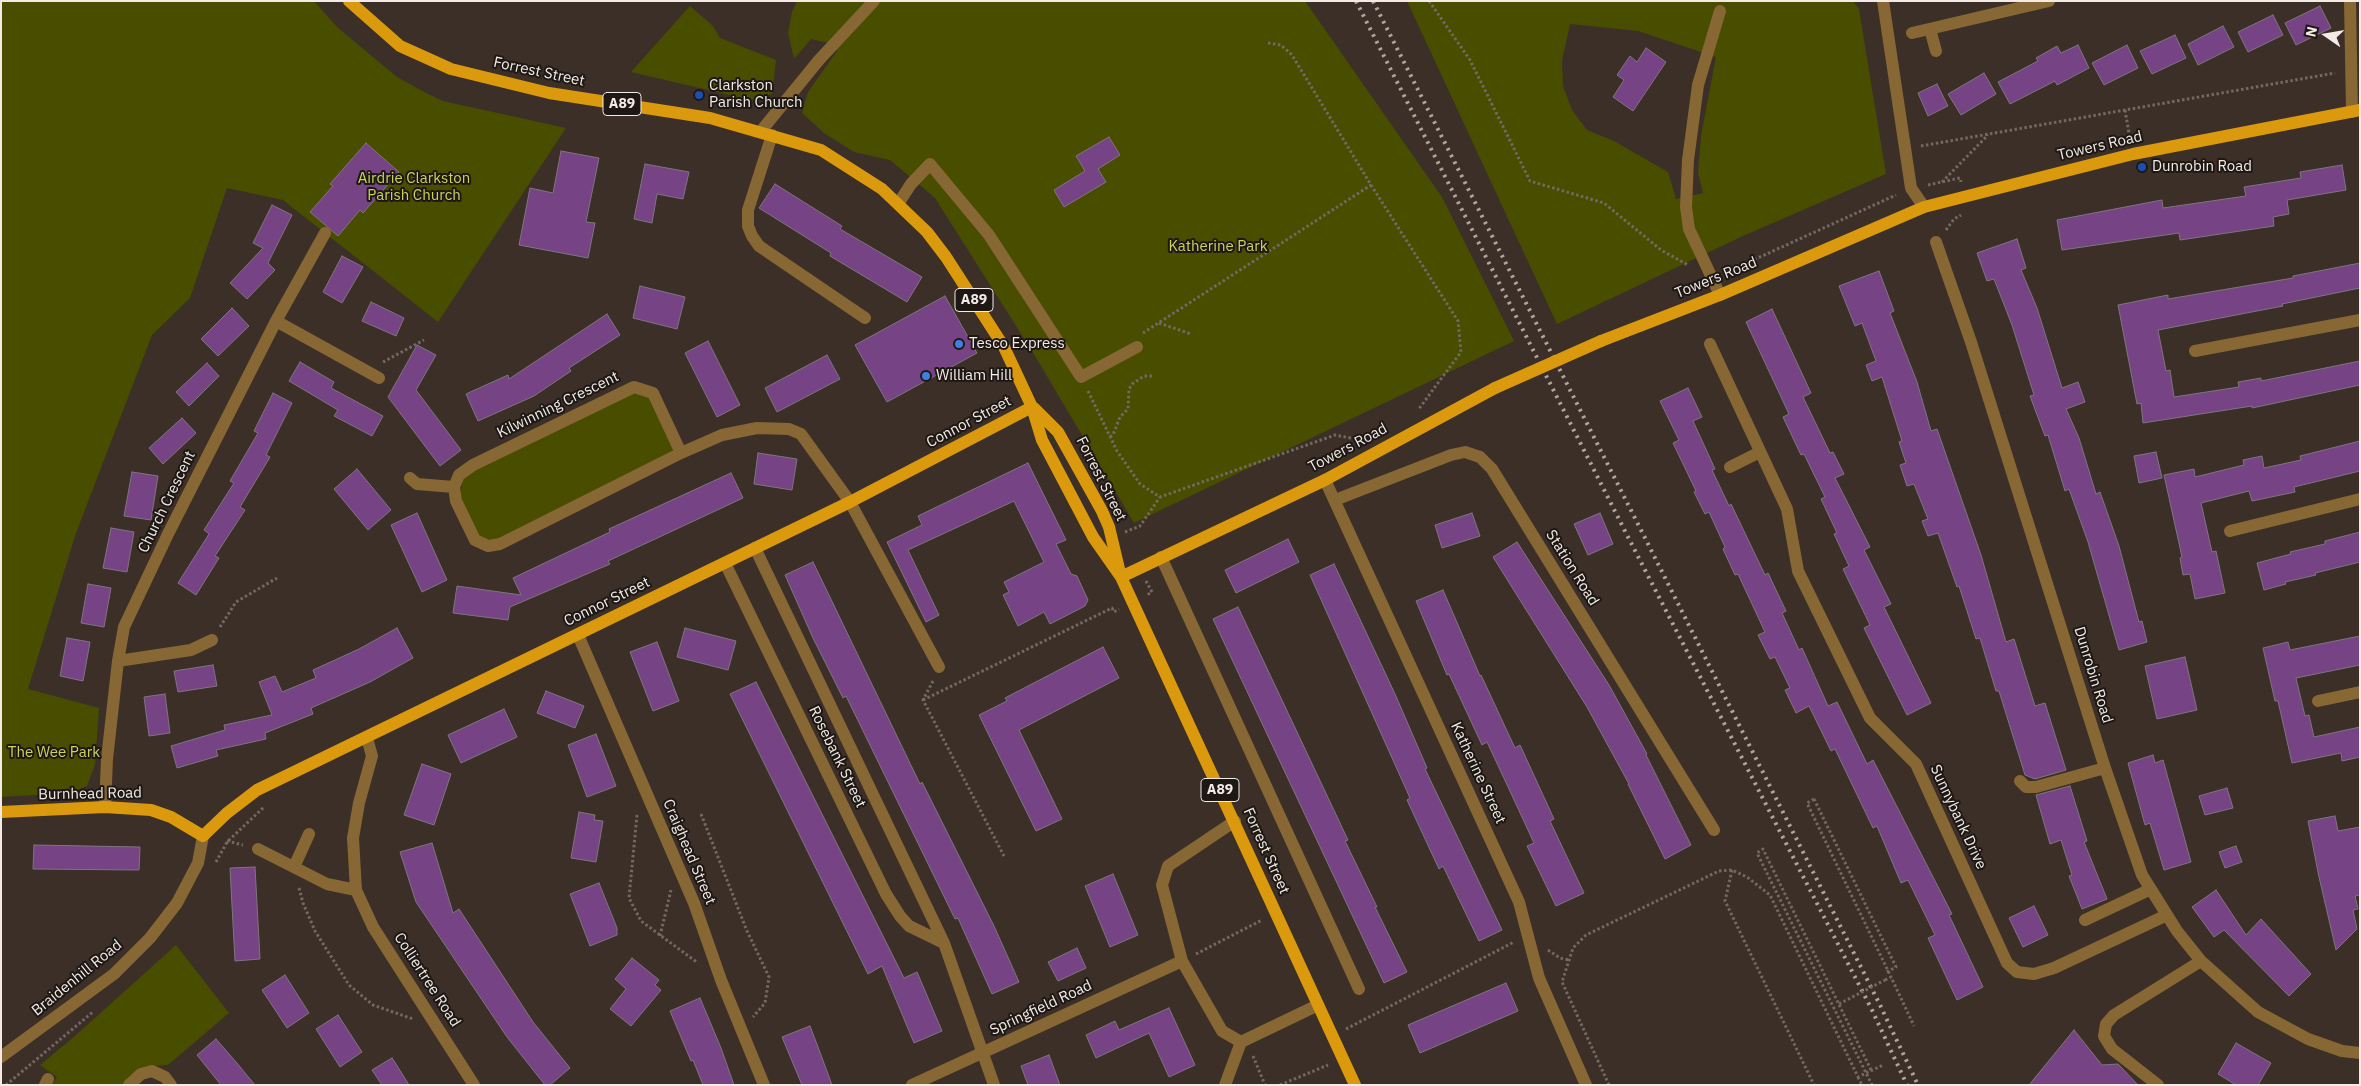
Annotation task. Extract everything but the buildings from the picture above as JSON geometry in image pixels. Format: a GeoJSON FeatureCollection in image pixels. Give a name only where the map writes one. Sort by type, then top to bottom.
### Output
{"type":"FeatureCollection","features":[{"type":"Feature","properties":{"kind":"main road","name":"Forrest Street"},"geometry":{"type":"LineString","coordinates":[[348,1],[400,46],[451,69],[549,93],[710,118],[821,150],[882,189],[927,232],[946,257],[1004,347],[1032,407],[1042,440],[1093,537],[1121,577],[1354,1085]]}},
{"type":"Feature","properties":{"kind":"main road","name":"Towers Road"},"geometry":{"type":"LineString","coordinates":[[1121,577],[1325,480],[1495,388],[1601,341],[1720,296],[1924,207],[2133,154],[2356,111]]}},
{"type":"Feature","properties":{"kind":"main road","name":"Forrest Street"},"geometry":{"type":"LineString","coordinates":[[1032,407],[1058,432],[1102,512],[1109,527],[1121,577]]}},
{"type":"Feature","properties":{"kind":"main road","name":"Connor Street"},"geometry":{"type":"LineString","coordinates":[[203,836],[226,812],[257,790],[850,502],[1032,407]]}},
{"type":"Feature","properties":{"kind":"main road","name":"Burnhead Road"},"geometry":{"type":"LineString","coordinates":[[1,812],[106,807],[151,810],[171,817],[203,836]]}},
{"type":"Feature","properties":{"kind":"street"},"geometry":{"type":"LineString","coordinates":[[865,318],[759,246],[748,226],[748,210],[767,133],[819,60],[874,1]]}},
{"type":"Feature","properties":{"kind":"street"},"geometry":{"type":"LineString","coordinates":[[1883,1],[1911,188],[1924,207]]}},
{"type":"Feature","properties":{"kind":"street"},"geometry":{"type":"LineString","coordinates":[[1912,33],[2049,1]]}},
{"type":"Feature","properties":{"kind":"street"},"geometry":{"type":"LineString","coordinates":[[2350,1],[2352,70],[2356,111]]}},
{"type":"Feature","properties":{"kind":"street"},"geometry":{"type":"LineString","coordinates":[[1720,11],[1698,85],[1688,160],[1686,207],[1688,229],[1720,296]]}},
{"type":"Feature","properties":{"kind":"street"},"geometry":{"type":"LineString","coordinates":[[1930,29],[1936,51]]}},
{"type":"Feature","properties":{"kind":"street"},"geometry":{"type":"LineString","coordinates":[[898,204],[911,184],[930,164],[989,235],[1081,377],[1137,347]]}},
{"type":"Feature","properties":{"kind":"street","name":"Church Crescent"},"geometry":{"type":"LineString","coordinates":[[106,807],[107,759],[118,661],[124,628],[276,321],[325,233]]}},
{"type":"Feature","properties":{"kind":"street","name":"Dunrobin Road"},"geometry":{"type":"LineString","coordinates":[[1936,242],[1971,342],[2105,768],[2142,875],[2167,915],[2201,961],[2258,1012],[2308,1039],[2342,1051],[2360,1053]]}},
{"type":"Feature","properties":{"kind":"street"},"geometry":{"type":"LineString","coordinates":[[2195,351],[2360,320]]}},
{"type":"Feature","properties":{"kind":"street"},"geometry":{"type":"LineString","coordinates":[[276,321],[378,378]]}},
{"type":"Feature","properties":{"kind":"street","name":"Sunnybank Drive"},"geometry":{"type":"LineString","coordinates":[[1710,344],[1787,509],[1798,571],[1870,718],[1916,764],[2007,962],[2017,972],[2034,974],[2054,968],[2167,915]]}},
{"type":"Feature","properties":{"kind":"street","name":"Kilwinning Crescent"},"geometry":{"type":"LineString","coordinates":[[454,487],[459,475],[472,465],[634,387],[653,393],[681,453]]}},
{"type":"Feature","properties":{"kind":"street"},"geometry":{"type":"LineString","coordinates":[[410,478],[416,484],[454,487],[456,501],[475,540],[488,546],[500,544],[681,453],[722,435],[757,428],[789,429],[801,434],[850,502],[939,667]]}},
{"type":"Feature","properties":{"kind":"street","name":"Station Road"},"geometry":{"type":"LineString","coordinates":[[1335,500],[1451,455],[1465,452],[1480,457],[1492,469],[1714,830]]}},
{"type":"Feature","properties":{"kind":"street"},"geometry":{"type":"LineString","coordinates":[[1730,467],[1760,452]]}},
{"type":"Feature","properties":{"kind":"street","name":"Katherine Street"},"geometry":{"type":"LineString","coordinates":[[1325,480],[1519,902],[1539,978],[1586,1085]]}},
{"type":"Feature","properties":{"kind":"street"},"geometry":{"type":"LineString","coordinates":[[2230,531],[2360,499]]}},
{"type":"Feature","properties":{"kind":"street","name":"Rosebank Street"},"geometry":{"type":"LineString","coordinates":[[755,548],[944,943],[981,1053],[994,1085]]}},
{"type":"Feature","properties":{"kind":"street"},"geometry":{"type":"LineString","coordinates":[[1161,558],[1360,989]]}},
{"type":"Feature","properties":{"kind":"street","name":"Rosebank Street"},"geometry":{"type":"LineString","coordinates":[[725,563],[886,894],[909,926],[944,943]]}},
{"type":"Feature","properties":{"kind":"street","name":"Craighead Street"},"geometry":{"type":"LineString","coordinates":[[578,635],[680,869],[721,980],[764,1085]]}},
{"type":"Feature","properties":{"kind":"street"},"geometry":{"type":"LineString","coordinates":[[118,661],[191,650],[212,640]]}},
{"type":"Feature","properties":{"kind":"street"},"geometry":{"type":"LineString","coordinates":[[2318,701],[2360,692]]}},
{"type":"Feature","properties":{"kind":"street","name":"Colliertree Road"},"geometry":{"type":"LineString","coordinates":[[367,738],[372,756],[353,838],[356,890],[372,927],[436,1023],[474,1085]]}},
{"type":"Feature","properties":{"kind":"street"},"geometry":{"type":"LineString","coordinates":[[2020,782],[2026,787],[2036,788],[2105,768]]}},
{"type":"Feature","properties":{"kind":"street"},"geometry":{"type":"LineString","coordinates":[[1234,821],[1168,866],[1162,885],[1182,961],[1222,1031],[1241,1042]]}},
{"type":"Feature","properties":{"kind":"street"},"geometry":{"type":"LineString","coordinates":[[294,867],[309,834]]}},
{"type":"Feature","properties":{"kind":"street","name":"Braidenhill Road"},"geometry":{"type":"LineString","coordinates":[[1,1057],[114,974],[150,938],[177,903],[198,863],[203,836]]}},
{"type":"Feature","properties":{"kind":"street"},"geometry":{"type":"LineString","coordinates":[[258,849],[326,884],[356,890]]}},
{"type":"Feature","properties":{"kind":"street"},"geometry":{"type":"LineString","coordinates":[[2085,920],[2151,889]]}},
{"type":"Feature","properties":{"kind":"street","name":"Springfield Road"},"geometry":{"type":"LineString","coordinates":[[912,1085],[1182,961]]}},
{"type":"Feature","properties":{"kind":"street"},"geometry":{"type":"LineString","coordinates":[[2158,1085],[2112,1049],[2104,1036],[2106,1024],[2114,1015],[2201,961]]}},
{"type":"Feature","properties":{"kind":"street"},"geometry":{"type":"LineString","coordinates":[[1225,1085],[1241,1042],[1318,1005]]}},
{"type":"Feature","properties":{"kind":"street"},"geometry":{"type":"LineString","coordinates":[[129,1085],[140,1074],[152,1071],[165,1077],[171,1085]]}},
{"type":"Feature","properties":{"kind":"path"},"geometry":{"type":"LineString","coordinates":[[1430,1],[1470,60],[1530,181],[1604,202],[1661,250],[1712,278]]}},
{"type":"Feature","properties":{"kind":"path"},"geometry":{"type":"LineString","coordinates":[[1268,43],[1281,45],[1292,55],[1371,185],[1458,321],[1462,352],[1418,411]]}},
{"type":"Feature","properties":{"kind":"path"},"geometry":{"type":"LineString","coordinates":[[1905,149],[2352,70]]}},
{"type":"Feature","properties":{"kind":"path"},"geometry":{"type":"LineString","coordinates":[[2125,110],[2133,154]]}},
{"type":"Feature","properties":{"kind":"path"},"geometry":{"type":"LineString","coordinates":[[1941,182],[1990,134]]}},
{"type":"Feature","properties":{"kind":"path"},"geometry":{"type":"LineString","coordinates":[[1137,347],[1142,334],[1371,185]]}},
{"type":"Feature","properties":{"kind":"path"},"geometry":{"type":"LineString","coordinates":[[1159,323],[1191,334]]}},
{"type":"Feature","properties":{"kind":"path"},"geometry":{"type":"LineString","coordinates":[[367,372],[424,340]]}},
{"type":"Feature","properties":{"kind":"path"},"geometry":{"type":"LineString","coordinates":[[1110,436],[1113,435],[1120,417],[1128,409],[1129,389],[1132,384],[1144,376],[1152,376]]}},
{"type":"Feature","properties":{"kind":"path"},"geometry":{"type":"LineString","coordinates":[[1081,377],[1117,450],[1140,484],[1160,497]]}},
{"type":"Feature","properties":{"kind":"path"},"geometry":{"type":"LineString","coordinates":[[1410,415],[1426,406]]}},
{"type":"Feature","properties":{"kind":"path"},"geometry":{"type":"LineString","coordinates":[[1124,532],[1140,526],[1160,497],[1335,435],[1359,442],[1367,437]]}},
{"type":"Feature","properties":{"kind":"path"},"geometry":{"type":"LineString","coordinates":[[212,640],[236,602],[277,578]]}},
{"type":"Feature","properties":{"kind":"path"},"geometry":{"type":"LineString","coordinates":[[923,700],[1112,608],[1114,612],[1133,603]]}},
{"type":"Feature","properties":{"kind":"path"},"geometry":{"type":"LineString","coordinates":[[923,700],[939,667]]}},
{"type":"Feature","properties":{"kind":"path"},"geometry":{"type":"LineString","coordinates":[[923,700],[1004,856]]}},
{"type":"Feature","properties":{"kind":"path"},"geometry":{"type":"LineString","coordinates":[[1884,973],[1896,967],[1814,799],[1807,803],[1891,977],[1914,1026]]}},
{"type":"Feature","properties":{"kind":"path"},"geometry":{"type":"LineString","coordinates":[[638,811],[629,898],[641,920],[721,980]]}},
{"type":"Feature","properties":{"kind":"path"},"geometry":{"type":"LineString","coordinates":[[701,814],[746,931],[769,977],[765,1003],[742,1030]]}},
{"type":"Feature","properties":{"kind":"path"},"geometry":{"type":"LineString","coordinates":[[203,836],[258,849]]}},
{"type":"Feature","properties":{"kind":"path"},"geometry":{"type":"LineString","coordinates":[[1871,1070],[1763,849],[1756,852],[1872,1085]]}},
{"type":"Feature","properties":{"kind":"path"},"geometry":{"type":"LineString","coordinates":[[294,867],[303,903],[315,931],[349,986],[373,1005],[404,1017],[436,1023]]}},
{"type":"Feature","properties":{"kind":"path"},"geometry":{"type":"LineString","coordinates":[[660,936],[670,892],[680,869]]}},
{"type":"Feature","properties":{"kind":"path"},"geometry":{"type":"LineString","coordinates":[[1732,870],[1725,901],[1814,1085]]}},
{"type":"Feature","properties":{"kind":"path"},"geometry":{"type":"LineString","coordinates":[[1609,1085],[1562,982],[1573,948],[1586,935],[1719,871],[1732,870],[1747,877],[1770,895],[1862,1085]]}},
{"type":"Feature","properties":{"kind":"path"},"geometry":{"type":"LineString","coordinates":[[1182,961],[1255,924]]}},
{"type":"Feature","properties":{"kind":"path"},"geometry":{"type":"LineString","coordinates":[[1332,1036],[1528,935]]}},
{"type":"Feature","properties":{"kind":"path"},"geometry":{"type":"LineString","coordinates":[[1839,1004],[1891,977]]}},
{"type":"Feature","properties":{"kind":"path"},"geometry":{"type":"LineString","coordinates":[[1241,1042],[1251,1052],[1265,1085]]}},
{"type":"Feature","properties":{"kind":"path"},"geometry":{"type":"LineString","coordinates":[[1280,1085],[1342,1058]]}},
{"type":"Feature","properties":{"kind":"path"},"geometry":{"type":"LineString","coordinates":[[1858,1077],[1883,1065]]}},
{"type":"Feature","properties":{"kind":"green space"},"geometry":{"type":"Polygon","coordinates":[[[1,1],[314,1],[337,27],[397,77],[430,95],[443,101],[566,128],[438,322],[283,200],[227,188],[190,298],[152,335],[76,533],[28,689],[99,708],[95,765],[87,786],[71,793],[1,797],[1,1]]]}},
{"type":"Feature","properties":{"kind":"green space","name":"Katherine Park"},"geometry":{"type":"Polygon","coordinates":[[[797,1],[1305,1],[1442,197],[1514,341],[1134,523],[1035,356],[935,198],[890,160],[854,152],[824,133],[802,113],[808,92],[837,51],[833,44],[811,39],[794,59],[788,33],[792,12],[797,1]]]}},
{"type":"Feature","properties":{"kind":"green space"},"geometry":{"type":"Polygon","coordinates":[[[1407,1],[1853,1],[1859,9],[1886,174],[1743,236],[1557,324],[1407,1]],[[1570,24],[1562,61],[1563,86],[1572,110],[1587,130],[1614,141],[1668,172],[1676,199],[1703,193],[1698,173],[1701,136],[1716,57],[1638,31],[1570,24]]]}},
{"type":"Feature","properties":{"kind":"green space"},"geometry":{"type":"Polygon","coordinates":[[[690,6],[713,26],[720,38],[776,60],[772,94],[751,100],[631,72],[690,6]]]}},
{"type":"Feature","properties":{"kind":"green space"},"geometry":{"type":"Polygon","coordinates":[[[635,391],[650,397],[674,450],[498,540],[477,538],[459,501],[463,478],[476,468],[635,391]]]}},
{"type":"Feature","properties":{"kind":"green space"},"geometry":{"type":"Polygon","coordinates":[[[176,945],[229,1013],[168,1065],[152,1066],[121,1085],[52,1085],[57,1077],[40,1065],[176,945]]]}},
{"type":"Feature","properties":{"kind":"railway"},"geometry":{"type":"LineString","coordinates":[[1356,1],[1628,537],[1872,1010],[1907,1085]]}},
{"type":"Feature","properties":{"kind":"railway"},"geometry":{"type":"LineString","coordinates":[[1373,1],[1880,1005],[1918,1085]]}},
{"type":"Feature","properties":{"kind":"place","name":"Clarkston Parish Church"},"geometry":{"type":"Point","coordinates":[699,95]}},
{"type":"Feature","properties":{"kind":"place","name":"Dunrobin Road"},"geometry":{"type":"Point","coordinates":[2142,167]}},
{"type":"Feature","properties":{"kind":"place","name":"Tesco Express"},"geometry":{"type":"Point","coordinates":[959,344]}},
{"type":"Feature","properties":{"kind":"place","name":"William Hill"},"geometry":{"type":"Point","coordinates":[926,376]}},
{"type":"Feature","properties":{"kind":"park label","name":"Airdrie Clarkston Parish Church"},"geometry":{"type":"Point","coordinates":[414,188]}},
{"type":"Feature","properties":{"kind":"park label","name":"The Wee Park"},"geometry":{"type":"Point","coordinates":[54,753]}}]}
